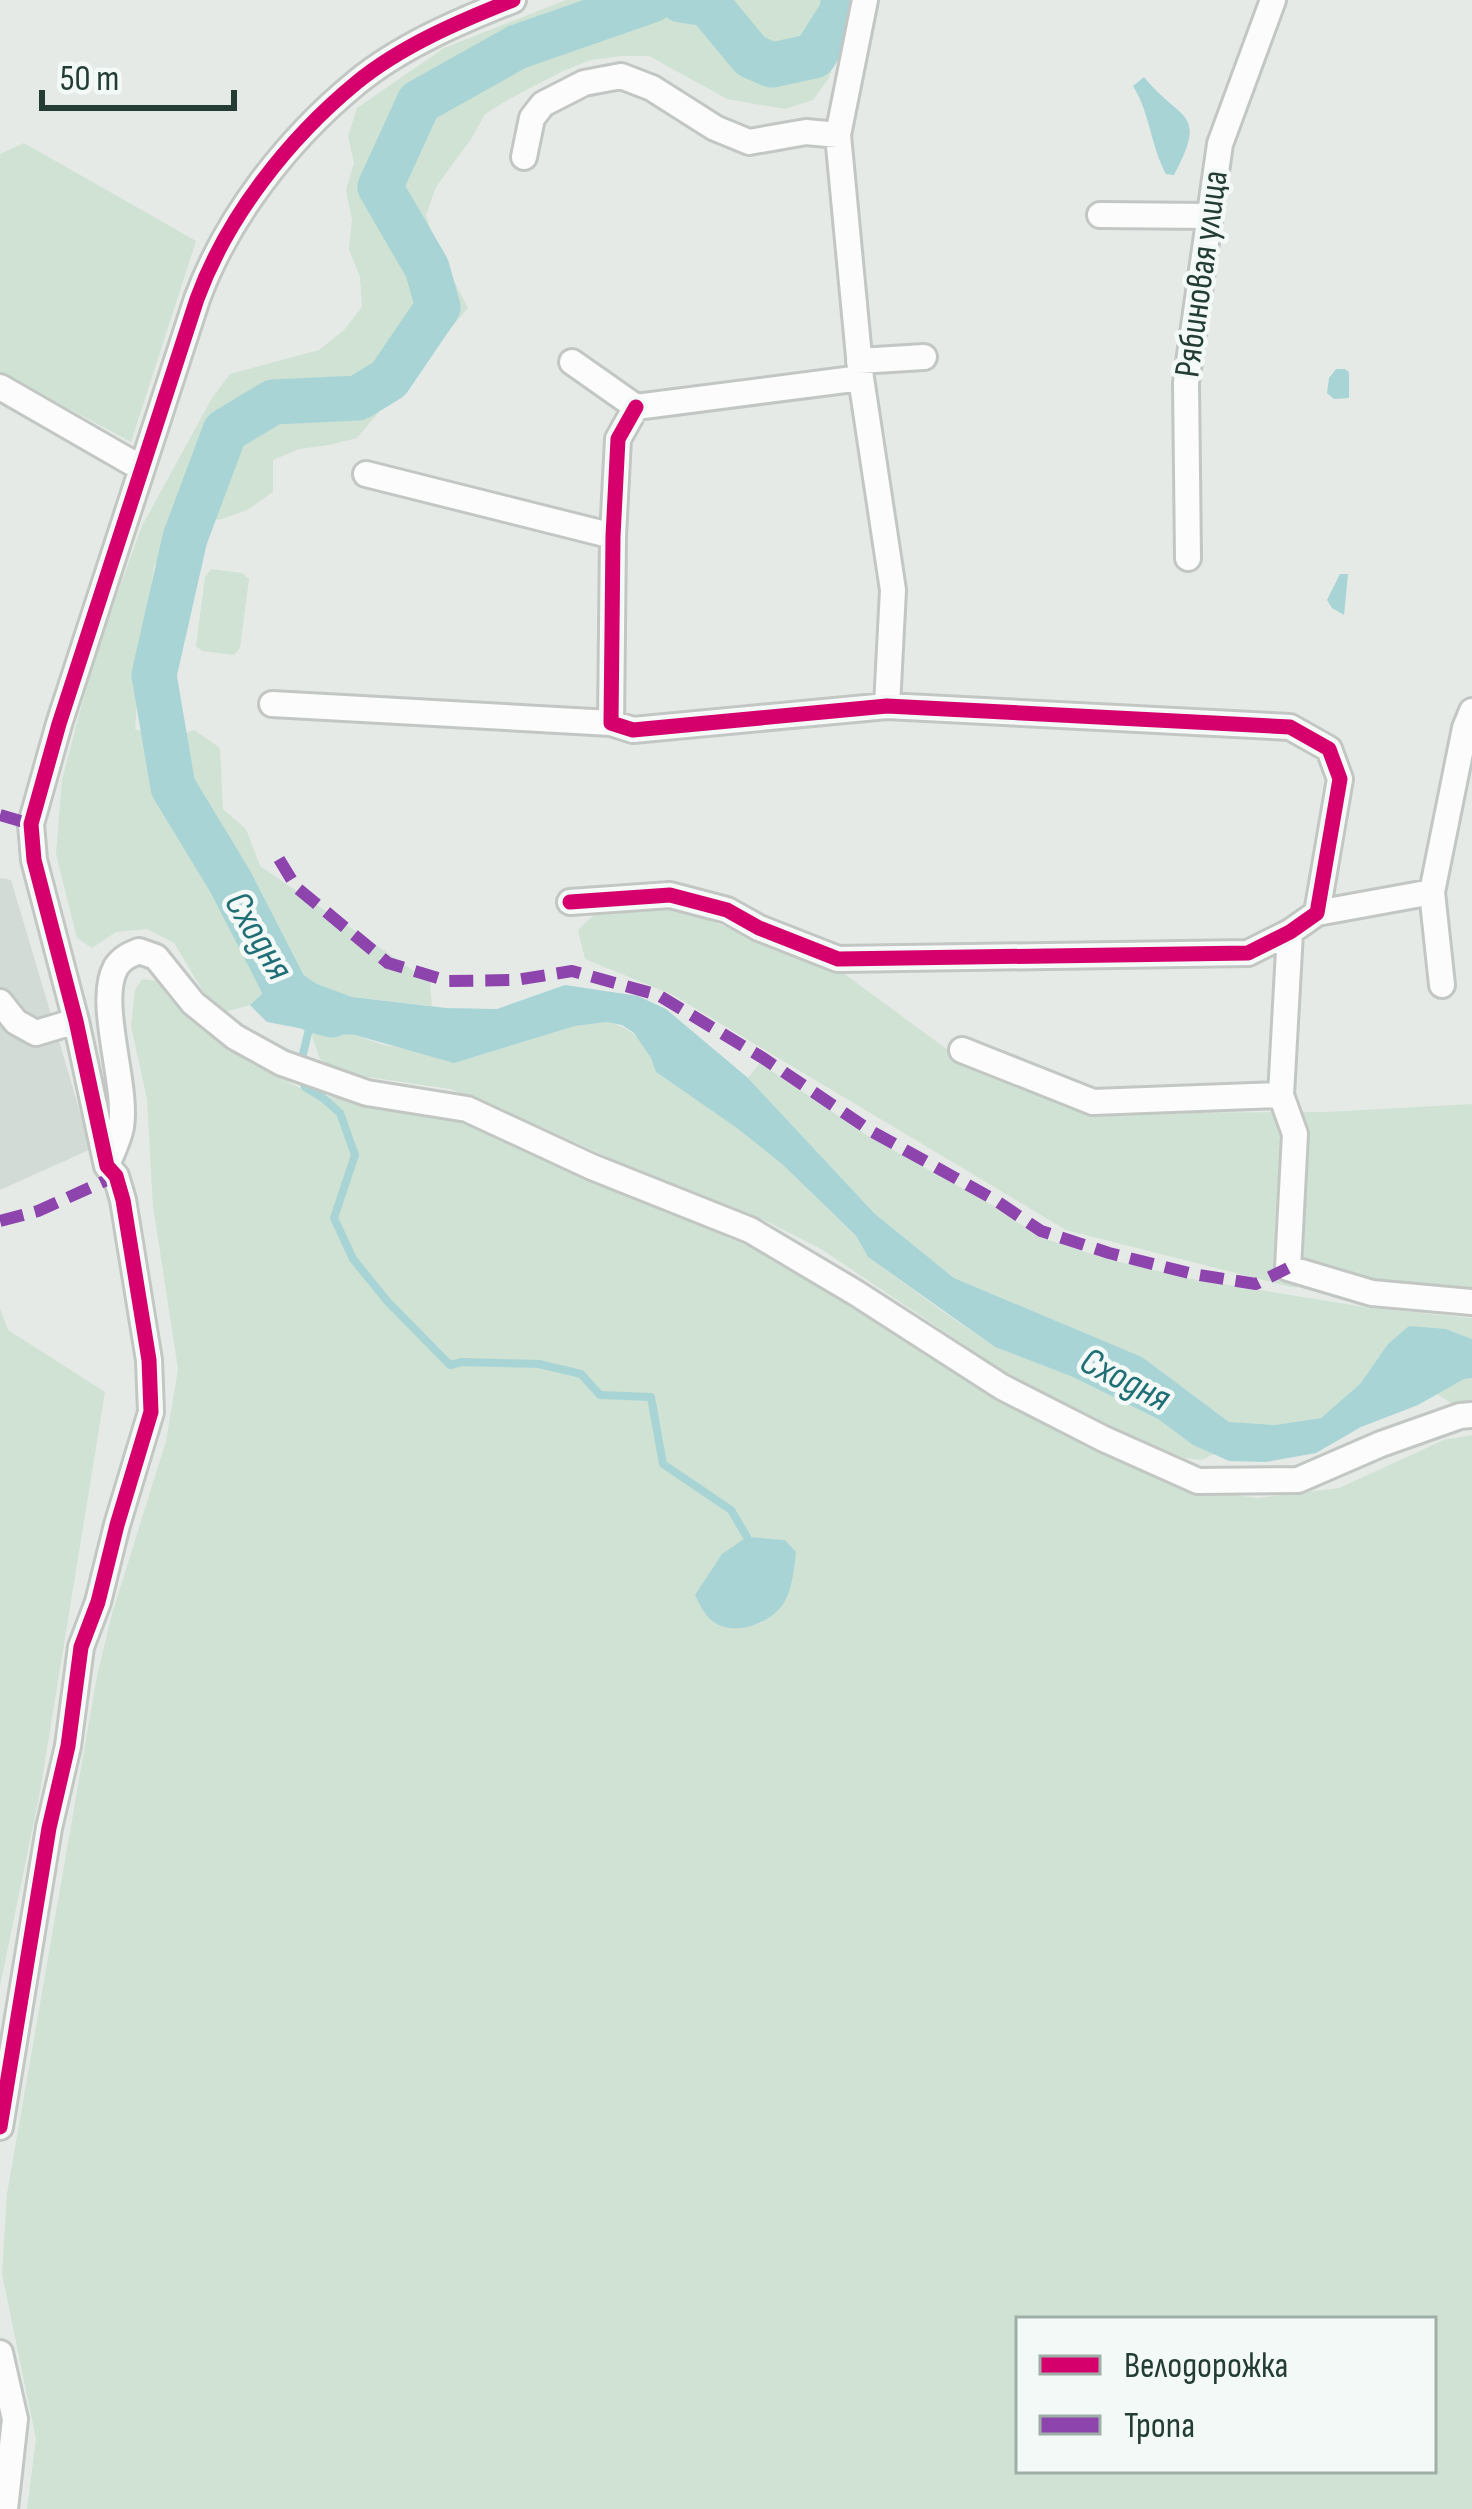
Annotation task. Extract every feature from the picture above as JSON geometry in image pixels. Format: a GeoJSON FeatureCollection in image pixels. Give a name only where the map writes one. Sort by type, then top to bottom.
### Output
{"type":"FeatureCollection","features":[{"type":"Feature","properties":{"kind":"street"},"geometry":{"type":"LineString","coordinates":[[0,2127],[68,1746],[81,1647],[151,1412],[149,1360],[123,1200],[116,1176],[107,1166],[34,860],[31,824],[58,724],[211,260],[259,186],[319,117],[358,81],[400,54],[513,0]]}},
{"type":"Feature","properties":{"kind":"street"},"geometry":{"type":"LineString","coordinates":[[865,0],[838,135],[860,369],[893,590],[887,706]]}},
{"type":"Feature","properties":{"kind":"street","name":"Рябиновая улица"},"geometry":{"type":"LineString","coordinates":[[1188,558],[1186,383],[1209,215],[1220,144],[1273,0]]}},
{"type":"Feature","properties":{"kind":"street"},"geometry":{"type":"LineString","coordinates":[[524,157],[532,118],[543,104],[584,83],[621,76],[749,142],[806,132],[838,135]]}},
{"type":"Feature","properties":{"kind":"street"},"geometry":{"type":"LineString","coordinates":[[1100,215],[1209,215]]}},
{"type":"Feature","properties":{"kind":"street"},"geometry":{"type":"LineString","coordinates":[[572,362],[636,407],[923,357]]}},
{"type":"Feature","properties":{"kind":"street"},"geometry":{"type":"LineString","coordinates":[[0,387],[141,468]]}},
{"type":"Feature","properties":{"kind":"street"},"geometry":{"type":"LineString","coordinates":[[611,723],[618,439],[636,407]]}},
{"type":"Feature","properties":{"kind":"street"},"geometry":{"type":"LineString","coordinates":[[366,474],[613,536]]}},
{"type":"Feature","properties":{"kind":"street"},"geometry":{"type":"LineString","coordinates":[[272,704],[611,723],[633,730],[887,706],[1290,727],[1329,749],[1340,779],[1317,913]]}},
{"type":"Feature","properties":{"kind":"street"},"geometry":{"type":"LineString","coordinates":[[1442,985],[1432,892],[1472,712]]}},
{"type":"Feature","properties":{"kind":"street"},"geometry":{"type":"LineString","coordinates":[[570,902],[670,895],[727,910],[759,928],[838,958],[1248,952],[1317,913],[1432,892]]}},
{"type":"Feature","properties":{"kind":"street"},"geometry":{"type":"LineString","coordinates":[[1289,932],[1281,1095],[1295,1134],[1288,1268],[1372,1293],[1472,1302]]}},
{"type":"Feature","properties":{"kind":"street"},"geometry":{"type":"LineString","coordinates":[[107,1166],[121,1127],[110,995],[113,971],[124,956],[139,951],[156,957],[193,1003],[235,1036],[283,1063],[367,1093],[467,1109],[592,1167],[750,1230],[1002,1387],[1198,1481],[1298,1480],[1382,1444],[1472,1415]]}},
{"type":"Feature","properties":{"kind":"street"},"geometry":{"type":"LineString","coordinates":[[0,1002],[16,1022],[36,1033],[76,1021]]}},
{"type":"Feature","properties":{"kind":"street"},"geometry":{"type":"LineString","coordinates":[[962,1050],[1093,1102],[1281,1095]]}},
{"type":"Feature","properties":{"kind":"street"},"geometry":{"type":"LineString","coordinates":[[0,2353],[15,2419],[5,2509]]}},
{"type":"Feature","properties":{"kind":"shaded area"},"geometry":{"type":"Polygon","coordinates":[[[0,878],[11,880],[91,1149],[0,1190],[0,878]]]}},
{"type":"Feature","properties":{"kind":"green space"},"geometry":{"type":"Polygon","coordinates":[[[566,0],[828,0],[838,50],[829,78],[813,100],[785,109],[727,99],[649,56],[622,56],[591,60],[563,71],[485,114],[436,187],[426,215],[435,244],[468,308],[357,438],[299,449],[273,460],[273,492],[249,509],[194,523],[170,540],[154,566],[135,729],[165,740],[194,730],[220,748],[223,809],[246,829],[260,866],[430,982],[432,1006],[352,997],[304,979],[275,982],[250,1005],[225,1012],[203,991],[174,943],[147,929],[116,932],[92,948],[77,938],[56,854],[62,780],[95,655],[142,526],[230,374],[319,350],[362,307],[360,277],[349,249],[352,220],[346,190],[354,163],[348,136],[357,108],[444,48],[566,0]]]}},
{"type":"Feature","properties":{"kind":"green space"},"geometry":{"type":"Polygon","coordinates":[[[24,143],[196,241],[131,442],[0,372],[0,154],[24,143]]]}},
{"type":"Feature","properties":{"kind":"green space"},"geometry":{"type":"Polygon","coordinates":[[[211,569],[242,573],[249,579],[240,648],[234,655],[196,646],[205,577],[211,569]]]}},
{"type":"Feature","properties":{"kind":"green space"},"geometry":{"type":"Polygon","coordinates":[[[664,904],[835,967],[952,1053],[1087,1113],[1327,1112],[1472,1104],[1472,1294],[1291,1287],[1066,1230],[673,995],[585,959],[578,930],[595,914],[664,904]]]}},
{"type":"Feature","properties":{"kind":"green space"},"geometry":{"type":"Polygon","coordinates":[[[142,979],[157,981],[201,1029],[254,1065],[310,1093],[469,1122],[774,1258],[1099,1452],[1186,1489],[1258,1498],[1339,1488],[1444,1440],[1472,1435],[1472,2509],[27,2509],[36,2439],[2,2274],[7,2194],[97,1676],[166,1441],[178,1369],[153,1206],[147,1099],[131,1026],[135,990],[142,979]],[[747,1538],[696,1595],[716,1622],[729,1627],[762,1623],[785,1540],[747,1538]]]}},
{"type":"Feature","properties":{"kind":"green space"},"geometry":{"type":"Polygon","coordinates":[[[606,1022],[632,1033],[657,1073],[782,1164],[856,1237],[868,1257],[942,1311],[995,1347],[1073,1377],[1158,1419],[1214,1454],[1202,1460],[1184,1458],[1009,1375],[821,1249],[762,1219],[450,1089],[333,1068],[320,1059],[310,1030],[468,1059],[575,1026],[606,1022]]]}},
{"type":"Feature","properties":{"kind":"green space"},"geometry":{"type":"Polygon","coordinates":[[[760,1063],[868,1136],[992,1205],[1039,1237],[1191,1279],[1370,1308],[1472,1318],[1472,1339],[1446,1329],[1388,1344],[1360,1384],[1321,1418],[1275,1425],[1229,1422],[1142,1357],[954,1278],[875,1214],[748,1078],[760,1063]]]}},
{"type":"Feature","properties":{"kind":"green space"},"geometry":{"type":"Polygon","coordinates":[[[0,1308],[8,1330],[105,1392],[40,1792],[0,1986],[0,1308]]]}},
{"type":"Feature","properties":{"kind":"green space"},"geometry":{"type":"Polygon","coordinates":[[[1472,1378],[1472,1404],[1454,1405],[1437,1394],[1464,1379],[1472,1378]]]}},
{"type":"Feature","properties":{"kind":"water"},"geometry":{"type":"Polygon","coordinates":[[[1144,77],[1186,118],[1189,127],[1174,175],[1166,174],[1161,164],[1133,86],[1144,77]]]}},
{"type":"Feature","properties":{"kind":"water"},"geometry":{"type":"Polygon","coordinates":[[[1336,369],[1349,372],[1349,398],[1334,399],[1327,393],[1336,369]]]}},
{"type":"Feature","properties":{"kind":"water"},"geometry":{"type":"Polygon","coordinates":[[[1340,574],[1348,574],[1344,615],[1327,600],[1340,574]]]}},
{"type":"Feature","properties":{"kind":"water"},"geometry":{"type":"Polygon","coordinates":[[[304,979],[352,997],[446,1008],[497,1009],[565,985],[638,996],[666,1009],[748,1078],[875,1214],[954,1278],[1142,1357],[1229,1422],[1275,1425],[1321,1418],[1360,1384],[1388,1344],[1409,1326],[1446,1329],[1472,1339],[1472,1378],[1361,1427],[1316,1453],[1266,1462],[1229,1461],[1073,1377],[995,1347],[868,1257],[856,1236],[782,1164],[656,1072],[634,1033],[622,1025],[575,1026],[454,1063],[355,1035],[267,1022],[250,1005],[275,982],[304,979]]]}},
{"type":"Feature","properties":{"kind":"water"},"geometry":{"type":"Polygon","coordinates":[[[747,1537],[785,1540],[796,1552],[792,1582],[784,1603],[773,1614],[747,1627],[728,1628],[708,1618],[695,1595],[722,1554],[747,1537]]]}},
{"type":"Feature","properties":{"kind":"waterway","name":"Сходня"},"geometry":{"type":"LineString","coordinates":[[332,1015],[314,1010],[286,990],[230,881],[173,787],[154,675],[185,538],[225,431],[273,402],[358,398],[389,379],[438,307],[427,268],[380,187],[419,102],[517,47],[652,0]]}},
{"type":"Feature","properties":{"kind":"waterway","name":"Сходня"},"geometry":{"type":"LineString","coordinates":[[681,0],[708,4],[751,56],[772,65],[814,56],[842,12],[843,0]]}},
{"type":"Feature","properties":{"kind":"waterway"},"geometry":{"type":"LineString","coordinates":[[302,1058],[310,1025]]}},
{"type":"Feature","properties":{"kind":"waterway"},"geometry":{"type":"LineString","coordinates":[[301,1077],[305,1087],[340,1113],[355,1155],[334,1218],[353,1259],[388,1302],[450,1365],[539,1364],[581,1374],[600,1395],[651,1397],[663,1464],[731,1510],[747,1537]]}},
{"type":"Feature","properties":{"kind":"marked path"},"geometry":{"type":"LineString","coordinates":[[0,815],[31,824]]}},
{"type":"Feature","properties":{"kind":"marked path"},"geometry":{"type":"LineString","coordinates":[[279,859],[296,887],[388,963],[448,981],[516,980],[572,971],[658,995],[871,1131],[1041,1231],[1193,1274],[1256,1284],[1288,1268]]}},
{"type":"Feature","properties":{"kind":"marked path"},"geometry":{"type":"LineString","coordinates":[[0,1221],[38,1211],[116,1176]]}},
{"type":"Feature","properties":{"kind":"cycle path"},"geometry":{"type":"LineString","coordinates":[[0,2127],[49,1828],[68,1746],[81,1647],[151,1412],[149,1360],[123,1200],[116,1176],[107,1166],[34,860],[31,824],[197,299],[225,239],[284,154],[356,83],[411,46],[513,0]]}},
{"type":"Feature","properties":{"kind":"cycle path"},"geometry":{"type":"LineString","coordinates":[[570,902],[670,895],[727,910],[838,959],[1248,953],[1317,913],[1340,779],[1329,749],[1290,727],[887,706],[633,730],[611,723],[618,439],[636,407]]}}]}
